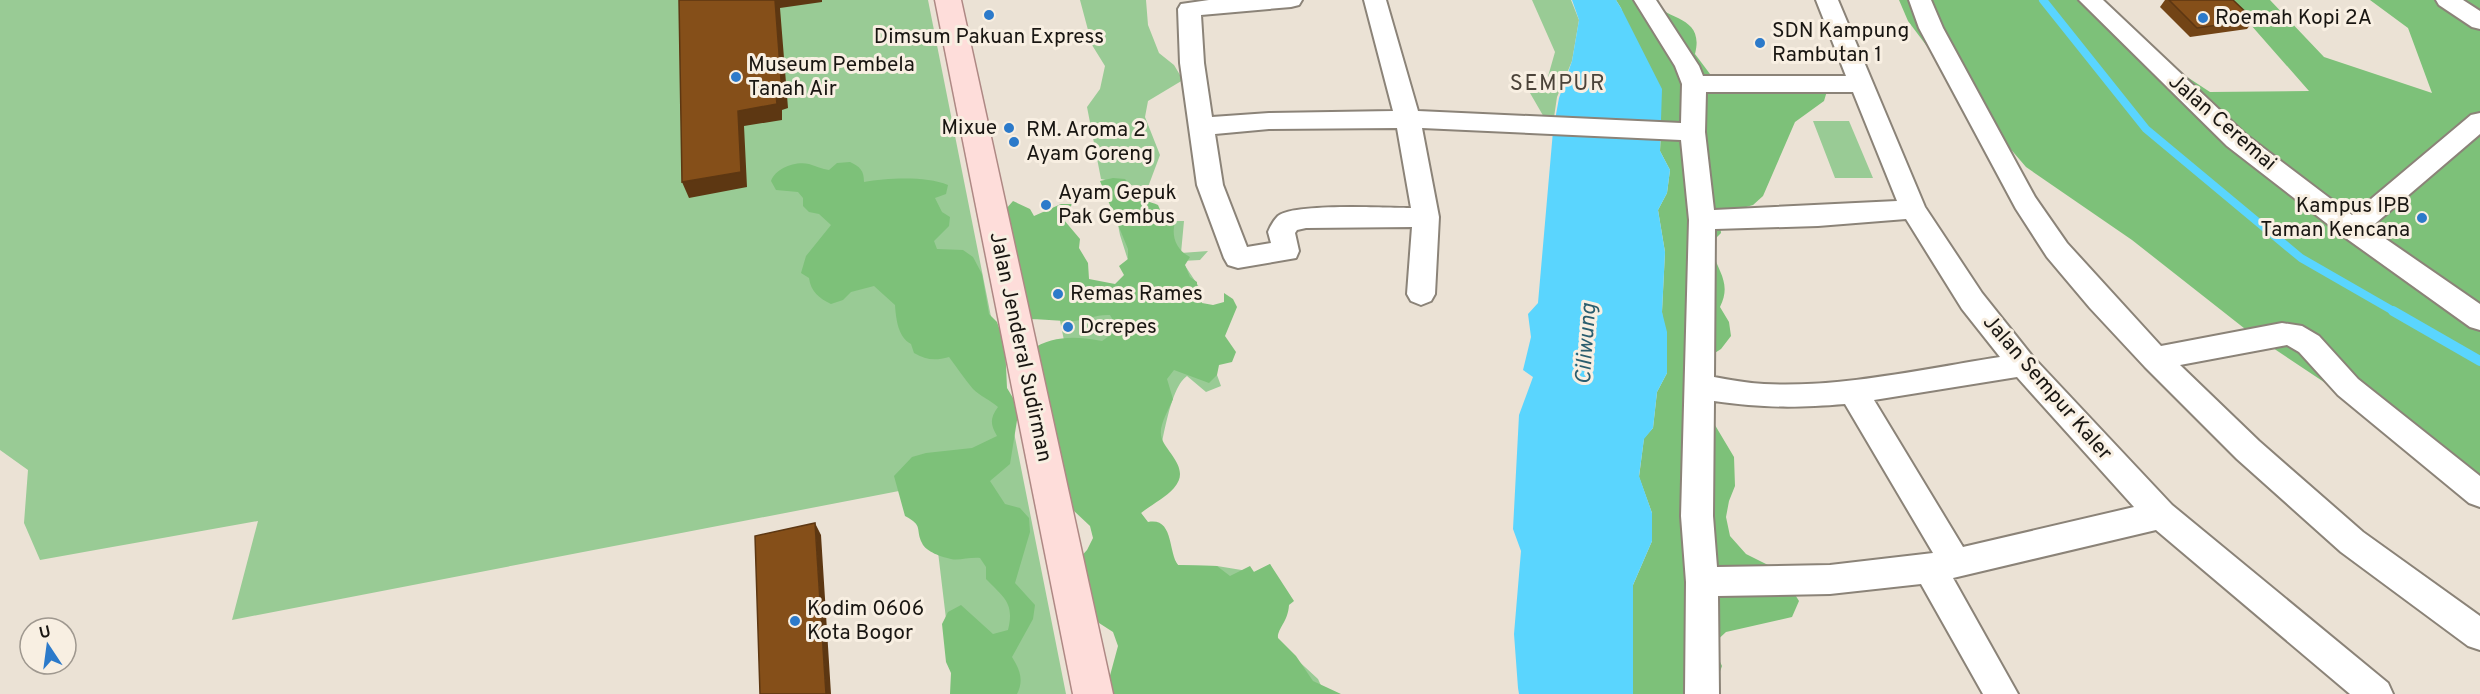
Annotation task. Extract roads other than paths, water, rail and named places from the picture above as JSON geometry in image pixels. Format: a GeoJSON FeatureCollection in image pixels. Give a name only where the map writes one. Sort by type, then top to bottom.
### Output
{"type":"FeatureCollection","features":[{"type":"Feature","properties":{"kind":"main road","name":"Jalan Jenderal Sudirman"},"geometry":{"type":"LineString","coordinates":[[948,0],[1093,694]]}},
{"type":"Feature","properties":{"kind":"street"},"geometry":{"type":"LineString","coordinates":[[1291,0],[1189,9],[1192,63],[1210,184],[1238,258],[1286,251],[1281,232],[1288,222],[1306,218],[1426,217]]}},
{"type":"Feature","properties":{"kind":"street"},"geometry":{"type":"LineString","coordinates":[[1375,0],[1408,118],[1426,217],[1421,294]]}},
{"type":"Feature","properties":{"kind":"street"},"geometry":{"type":"LineString","coordinates":[[1645,0],[1687,66],[1694,84],[1681,131],[1702,220],[1697,516],[1702,582],[1702,694]]}},
{"type":"Feature","properties":{"kind":"street","name":"Jalan Sempur Kaler"},"geometry":{"type":"LineString","coordinates":[[1827,0],[1914,209],[1972,301],[2023,365],[2162,515],[2376,694]]}},
{"type":"Feature","properties":{"kind":"street"},"geometry":{"type":"LineString","coordinates":[[1920,0],[1931,28],[2031,211],[2057,250],[2155,359],[2248,450],[2352,542],[2480,635]]}},
{"type":"Feature","properties":{"kind":"street","name":"Jalan Ceremai"},"geometry":{"type":"LineString","coordinates":[[2090,0],[2236,140],[2352,229],[2480,319]]}},
{"type":"Feature","properties":{"kind":"street"},"geometry":{"type":"LineString","coordinates":[[2447,0],[2480,22]]}},
{"type":"Feature","properties":{"kind":"street"},"geometry":{"type":"LineString","coordinates":[[1694,84],[1862,84]]}},
{"type":"Feature","properties":{"kind":"street"},"geometry":{"type":"LineString","coordinates":[[1202,127],[1269,121],[1408,118],[1681,131]]}},
{"type":"Feature","properties":{"kind":"street"},"geometry":{"type":"LineString","coordinates":[[2352,229],[2480,121]]}},
{"type":"Feature","properties":{"kind":"street"},"geometry":{"type":"LineString","coordinates":[[1702,220],[1818,216],[1914,209]]}},
{"type":"Feature","properties":{"kind":"street"},"geometry":{"type":"LineString","coordinates":[[2155,359],[2282,334],[2299,337],[2309,344],[2348,387],[2480,494]]}},
{"type":"Feature","properties":{"kind":"street"},"geometry":{"type":"LineString","coordinates":[[1700,387],[1762,396],[1802,396],[1852,392],[2023,365]]}},
{"type":"Feature","properties":{"kind":"street"},"geometry":{"type":"LineString","coordinates":[[1852,392],[1942,566],[2001,694]]}},
{"type":"Feature","properties":{"kind":"street"},"geometry":{"type":"LineString","coordinates":[[1702,582],[1803,582],[1845,579],[1942,566],[2162,515]]}},
{"type":"Feature","properties":{"kind":"water","name":"Ciliwung"},"geometry":{"type":"Polygon","coordinates":[[[1572,0],[1616,0],[1621,8],[1662,89],[1660,151],[1670,170],[1667,193],[1658,210],[1665,252],[1662,312],[1667,332],[1667,373],[1657,392],[1653,428],[1644,439],[1639,476],[1652,513],[1652,541],[1633,585],[1633,694],[1519,694],[1518,688],[1514,634],[1521,551],[1513,529],[1519,415],[1533,377],[1523,370],[1531,337],[1528,314],[1538,303],[1553,131],[1559,98],[1572,61],[1579,20],[1572,0]]]}},
{"type":"Feature","properties":{"kind":"waterway"},"geometry":{"type":"LineString","coordinates":[[2043,0],[2146,129],[2301,258],[2395,312]]}},
{"type":"Feature","properties":{"kind":"waterway"},"geometry":{"type":"LineString","coordinates":[[2393,311],[2480,361]]}},
{"type":"Feature","properties":{"kind":"place","name":"Dimsum Pakuan Express"},"geometry":{"type":"Point","coordinates":[989,15]}},
{"type":"Feature","properties":{"kind":"place","name":"Roemah Kopi 2A"},"geometry":{"type":"Point","coordinates":[2203,18]}},
{"type":"Feature","properties":{"kind":"place","name":"SDN Kampung Rambutan 1"},"geometry":{"type":"Point","coordinates":[1760,43]}},
{"type":"Feature","properties":{"kind":"place","name":"Museum Pembela Tanah Air"},"geometry":{"type":"Point","coordinates":[736,77]}},
{"type":"Feature","properties":{"kind":"place","name":"Mixue"},"geometry":{"type":"Point","coordinates":[1009,128]}},
{"type":"Feature","properties":{"kind":"place","name":"RM. Aroma 2 Ayam Goreng"},"geometry":{"type":"Point","coordinates":[1014,142]}},
{"type":"Feature","properties":{"kind":"place","name":"Ayam Gepuk Pak Gembus"},"geometry":{"type":"Point","coordinates":[1046,205]}},
{"type":"Feature","properties":{"kind":"place","name":"Kampus IPB Taman Kencana"},"geometry":{"type":"Point","coordinates":[2422,218]}},
{"type":"Feature","properties":{"kind":"place","name":"Remas Rames"},"geometry":{"type":"Point","coordinates":[1058,294]}},
{"type":"Feature","properties":{"kind":"place","name":"Dcrepes"},"geometry":{"type":"Point","coordinates":[1068,327]}},
{"type":"Feature","properties":{"kind":"place","name":"Kodim 0606 Kota Bogor"},"geometry":{"type":"Point","coordinates":[795,621]}},
{"type":"Feature","properties":{"kind":"district","name":"SEMPUR"},"geometry":{"type":"Point","coordinates":[1558,84]}}]}
